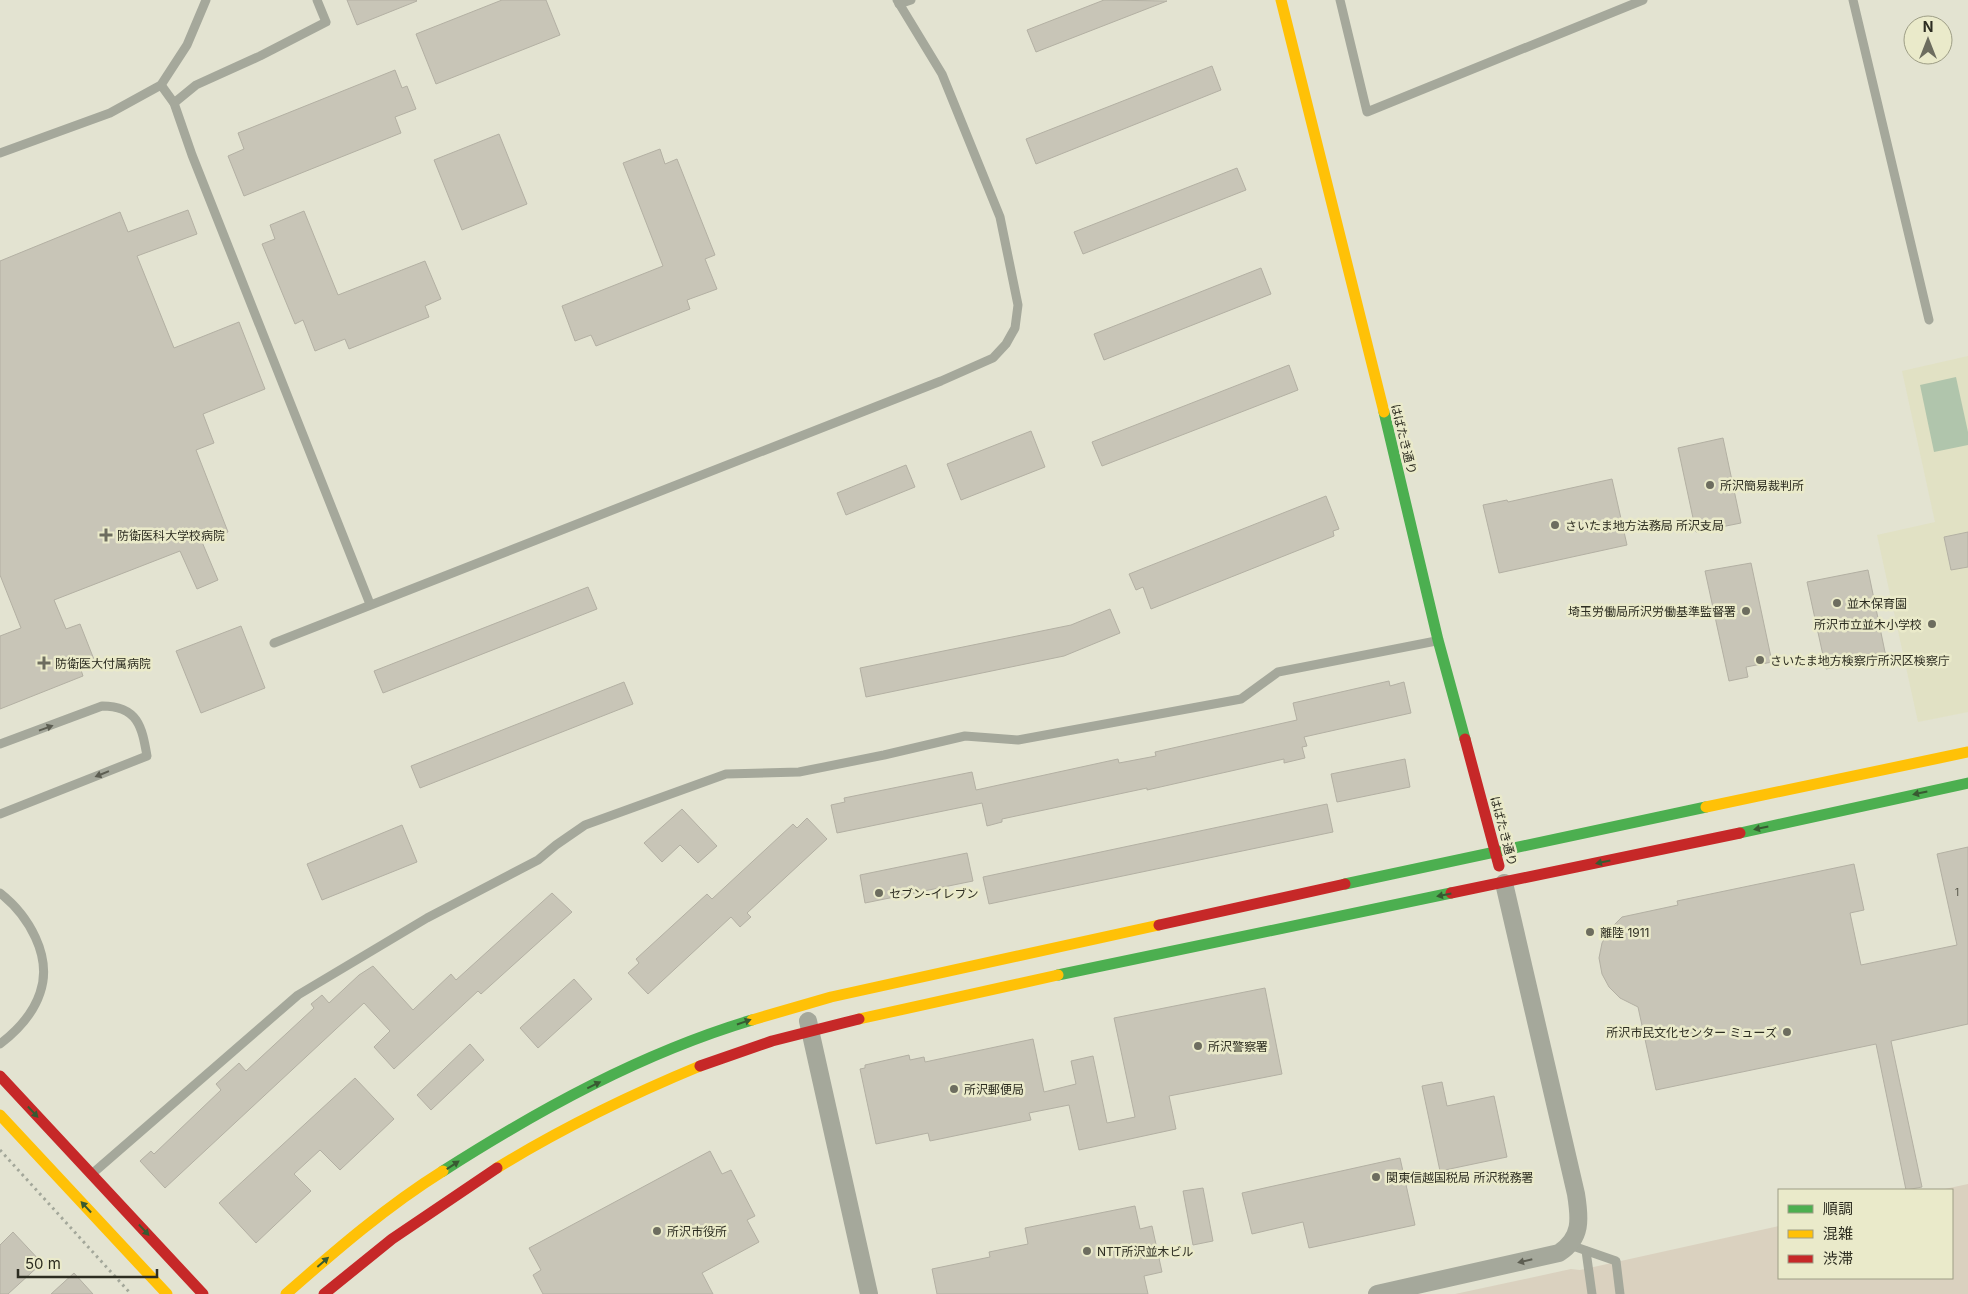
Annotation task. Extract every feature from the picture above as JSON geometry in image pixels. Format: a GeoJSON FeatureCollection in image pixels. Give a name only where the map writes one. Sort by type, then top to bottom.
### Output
{"type":"FeatureCollection","features":[{"type":"Feature","properties":{"kind":"street","name":"はばたき通り"},"geometry":{"type":"LineString","coordinates":[[1282,0],[1411,521],[1438,640],[1504,883]]}},
{"type":"Feature","properties":{"kind":"street"},"geometry":{"type":"LineString","coordinates":[[286,1294],[362,1230],[404,1198],[481,1147],[553,1106],[623,1071],[694,1040],[758,1017],[803,1007],[830,997],[1494,851],[1968,752]]}},
{"type":"Feature","properties":{"kind":"street"},"geometry":{"type":"LineString","coordinates":[[324,1294],[357,1265],[436,1207],[555,1133],[646,1089],[702,1066],[786,1036],[1177,949],[1504,883],[1968,783]]}},
{"type":"Feature","properties":{"kind":"street"},"geometry":{"type":"LineString","coordinates":[[1377,1294],[1578,1248],[1578,1209],[1504,883]]}},
{"type":"Feature","properties":{"kind":"street"},"geometry":{"type":"LineString","coordinates":[[803,1007],[811,1030],[869,1294]]}},
{"type":"Feature","properties":{"kind":"street"},"geometry":{"type":"LineString","coordinates":[[0,1076],[203,1294]]}},
{"type":"Feature","properties":{"kind":"street"},"geometry":{"type":"LineString","coordinates":[[0,1115],[167,1294]]}},
{"type":"Feature","properties":{"kind":"lane"},"geometry":{"type":"LineString","coordinates":[[0,152],[110,113],[161,85],[187,45],[206,0]]}},
{"type":"Feature","properties":{"kind":"lane"},"geometry":{"type":"LineString","coordinates":[[174,103],[196,85],[260,56],[326,22],[317,0]]}},
{"type":"Feature","properties":{"kind":"lane"},"geometry":{"type":"LineString","coordinates":[[274,643],[981,365],[993,358],[1006,344],[1015,328],[1018,305],[1000,217],[942,74],[898,2],[911,0]]}},
{"type":"Feature","properties":{"kind":"lane"},"geometry":{"type":"LineString","coordinates":[[1340,0],[1367,112],[1643,0]]}},
{"type":"Feature","properties":{"kind":"lane"},"geometry":{"type":"LineString","coordinates":[[1853,0],[1929,320]]}},
{"type":"Feature","properties":{"kind":"lane"},"geometry":{"type":"LineString","coordinates":[[161,85],[174,103],[192,155],[370,604]]}},
{"type":"Feature","properties":{"kind":"lane"},"geometry":{"type":"LineString","coordinates":[[92,1174],[298,996],[427,918],[538,860],[556,845],[586,825],[726,774],[799,772],[965,736],[1018,740],[1241,699],[1278,672],[1438,640]]}},
{"type":"Feature","properties":{"kind":"lane"},"geometry":{"type":"LineString","coordinates":[[0,744],[102,706],[113,706],[135,718],[140,726],[147,756],[0,814]]}},
{"type":"Feature","properties":{"kind":"lane"},"geometry":{"type":"LineString","coordinates":[[0,894],[15,908],[31,930],[37,942],[43,966],[41,991],[36,1004],[17,1030],[0,1044]]}},
{"type":"Feature","properties":{"kind":"lane"},"geometry":{"type":"LineString","coordinates":[[1578,1248],[1592,1294]]}},
{"type":"Feature","properties":{"kind":"lane"},"geometry":{"type":"LineString","coordinates":[[1578,1248],[1616,1260],[1620,1294]]}},
{"type":"Feature","properties":{"kind":"path"},"geometry":{"type":"LineString","coordinates":[[0,1150],[131,1294]]}},
{"type":"Feature","properties":{"kind":"shaded area","name":"所沢市立並木小学校"},"geometry":{"type":"Polygon","coordinates":[[[1968,356],[1968,712],[1918,722],[1877,535],[1935,522],[1902,371],[1968,356]]]}},
{"type":"Feature","properties":{"kind":"shaded area"},"geometry":{"type":"Polygon","coordinates":[[[1956,377],[1968,432],[1968,445],[1934,452],[1920,385],[1956,377]]]}},
{"type":"Feature","properties":{"kind":"shaded area"},"geometry":{"type":"Polygon","coordinates":[[[1968,1184],[1968,1294],[1455,1294],[1571,1269],[1580,1270],[1778,1226],[1778,1279],[1953,1279],[1953,1189],[1945,1189],[1968,1184]]]}},
{"type":"Feature","properties":{"kind":"building"},"geometry":{"type":"Polygon","coordinates":[[[347,0],[416,0],[417,1],[357,25],[347,0]]]}},
{"type":"Feature","properties":{"kind":"building"},"geometry":{"type":"Polygon","coordinates":[[[502,0],[546,0],[560,35],[436,84],[416,34],[502,0]]]}},
{"type":"Feature","properties":{"kind":"building"},"geometry":{"type":"Polygon","coordinates":[[[1104,0],[1167,1],[1036,52],[1027,30],[1104,0]]]}},
{"type":"Feature","properties":{"kind":"building"},"geometry":{"type":"Polygon","coordinates":[[[1212,66],[1221,90],[1036,164],[1026,139],[1212,66]]]}},
{"type":"Feature","properties":{"kind":"building"},"geometry":{"type":"Polygon","coordinates":[[[395,70],[402,88],[407,86],[416,109],[395,117],[401,133],[244,196],[228,156],[244,149],[238,133],[395,70]]]}},
{"type":"Feature","properties":{"kind":"building"},"geometry":{"type":"Polygon","coordinates":[[[499,134],[527,204],[462,230],[434,160],[499,134]]]}},
{"type":"Feature","properties":{"kind":"building"},"geometry":{"type":"Polygon","coordinates":[[[660,149],[665,164],[677,159],[715,255],[705,259],[717,289],[687,300],[690,309],[596,346],[591,335],[575,341],[562,306],[663,266],[623,163],[660,149]]]}},
{"type":"Feature","properties":{"kind":"building"},"geometry":{"type":"Polygon","coordinates":[[[1237,168],[1246,190],[1083,254],[1074,232],[1237,168]]]}},
{"type":"Feature","properties":{"kind":"building"},"geometry":{"type":"Polygon","coordinates":[[[188,210],[197,234],[137,256],[174,348],[239,322],[265,389],[203,414],[214,443],[196,450],[228,532],[202,542],[218,580],[197,589],[180,551],[54,600],[66,629],[80,624],[95,662],[80,667],[83,676],[0,709],[0,636],[21,628],[0,575],[0,261],[120,212],[128,232],[188,210]]]}},
{"type":"Feature","properties":{"kind":"building"},"geometry":{"type":"Polygon","coordinates":[[[304,211],[338,295],[425,261],[441,299],[425,306],[429,317],[349,349],[345,339],[315,351],[303,320],[295,324],[262,244],[275,239],[270,225],[304,211]]]}},
{"type":"Feature","properties":{"kind":"building"},"geometry":{"type":"Polygon","coordinates":[[[1261,268],[1271,294],[1104,360],[1094,334],[1261,268]]]}},
{"type":"Feature","properties":{"kind":"building"},"geometry":{"type":"Polygon","coordinates":[[[1289,365],[1298,390],[1102,466],[1092,442],[1289,365]]]}},
{"type":"Feature","properties":{"kind":"building"},"geometry":{"type":"Polygon","coordinates":[[[1031,431],[1045,467],[961,500],[947,464],[1031,431]]]}},
{"type":"Feature","properties":{"kind":"building","name":"所沢簡易裁判所"},"geometry":{"type":"Polygon","coordinates":[[[1723,438],[1741,523],[1696,532],[1678,448],[1723,438]]]}},
{"type":"Feature","properties":{"kind":"building"},"geometry":{"type":"Polygon","coordinates":[[[906,465],[915,487],[846,515],[837,493],[906,465]]]}},
{"type":"Feature","properties":{"kind":"building","name":"さいたま地方法務局 所沢支局"},"geometry":{"type":"Polygon","coordinates":[[[1612,479],[1627,545],[1499,573],[1483,505],[1507,500],[1508,502],[1612,479]]]}},
{"type":"Feature","properties":{"kind":"building"},"geometry":{"type":"Polygon","coordinates":[[[1326,496],[1339,529],[1333,531],[1334,536],[1151,609],[1143,587],[1136,590],[1129,574],[1326,496]]]}},
{"type":"Feature","properties":{"kind":"building"},"geometry":{"type":"Polygon","coordinates":[[[1968,532],[1968,567],[1951,570],[1944,537],[1968,532]]]}},
{"type":"Feature","properties":{"kind":"building"},"geometry":{"type":"Polygon","coordinates":[[[1751,563],[1772,662],[1746,667],[1748,677],[1729,681],[1705,571],[1751,563]]]}},
{"type":"Feature","properties":{"kind":"building"},"geometry":{"type":"Polygon","coordinates":[[[1868,570],[1886,657],[1826,669],[1807,582],[1868,570]]]}},
{"type":"Feature","properties":{"kind":"building"},"geometry":{"type":"Polygon","coordinates":[[[588,587],[597,609],[383,693],[374,671],[588,587]]]}},
{"type":"Feature","properties":{"kind":"building"},"geometry":{"type":"Polygon","coordinates":[[[1110,609],[1120,633],[1064,656],[866,697],[860,668],[1071,625],[1110,609]]]}},
{"type":"Feature","properties":{"kind":"building"},"geometry":{"type":"Polygon","coordinates":[[[241,626],[265,688],[201,713],[176,651],[241,626]]]}},
{"type":"Feature","properties":{"kind":"building"},"geometry":{"type":"Polygon","coordinates":[[[1389,681],[1390,686],[1404,682],[1411,713],[1304,737],[1307,746],[1302,747],[1305,758],[1284,763],[1284,759],[1147,790],[1147,788],[1002,819],[1002,822],[987,826],[982,803],[837,833],[831,805],[845,802],[844,798],[972,772],[976,790],[1118,759],[1119,763],[1156,756],[1155,752],[1297,720],[1293,703],[1389,681]]]}},
{"type":"Feature","properties":{"kind":"building"},"geometry":{"type":"Polygon","coordinates":[[[624,682],[633,704],[420,788],[411,766],[624,682]]]}},
{"type":"Feature","properties":{"kind":"building"},"geometry":{"type":"Polygon","coordinates":[[[1405,759],[1410,787],[1337,802],[1331,774],[1405,759]]]}},
{"type":"Feature","properties":{"kind":"building"},"geometry":{"type":"Polygon","coordinates":[[[1327,804],[1333,832],[989,904],[983,877],[1327,804]]]}},
{"type":"Feature","properties":{"kind":"building"},"geometry":{"type":"Polygon","coordinates":[[[682,809],[717,846],[698,863],[680,845],[662,862],[644,843],[682,809]]]}},
{"type":"Feature","properties":{"kind":"building"},"geometry":{"type":"Polygon","coordinates":[[[807,818],[827,839],[747,913],[751,917],[740,927],[731,917],[648,994],[628,973],[639,963],[636,959],[707,894],[712,899],[793,824],[797,828],[807,818]]]}},
{"type":"Feature","properties":{"kind":"building"},"geometry":{"type":"Polygon","coordinates":[[[402,825],[417,862],[322,900],[307,864],[402,825]]]}},
{"type":"Feature","properties":{"kind":"building","name":"所沢市民文化センター ミューズ"},"geometry":{"type":"Polygon","coordinates":[[[1968,847],[1968,1024],[1891,1041],[1922,1187],[1906,1189],[1876,1044],[1656,1090],[1638,1007],[1620,998],[1609,987],[1602,974],[1599,958],[1602,943],[1609,930],[1622,917],[1678,905],[1677,901],[1854,864],[1864,910],[1850,913],[1861,965],[1957,945],[1937,854],[1968,847]]]}},
{"type":"Feature","properties":{"kind":"building"},"geometry":{"type":"Polygon","coordinates":[[[967,853],[973,881],[865,903],[860,875],[967,853]]]}},
{"type":"Feature","properties":{"kind":"building"},"geometry":{"type":"Polygon","coordinates":[[[552,893],[572,912],[481,994],[478,991],[394,1069],[374,1047],[390,1031],[364,1003],[165,1188],[140,1161],[151,1151],[154,1154],[221,1090],[216,1084],[239,1063],[246,1071],[314,1008],[311,1004],[322,995],[329,1003],[359,975],[373,966],[413,1010],[451,974],[456,980],[552,893]]]}},
{"type":"Feature","properties":{"kind":"building"},"geometry":{"type":"Polygon","coordinates":[[[574,979],[592,999],[538,1048],[520,1028],[574,979]]]}},
{"type":"Feature","properties":{"kind":"building"},"geometry":{"type":"Polygon","coordinates":[[[1265,988],[1282,1074],[1169,1096],[1176,1129],[1079,1150],[1069,1105],[1029,1113],[1031,1120],[930,1141],[928,1133],[876,1144],[860,1069],[865,1068],[865,1065],[909,1055],[910,1060],[924,1057],[925,1062],[1033,1039],[1044,1092],[1076,1084],[1071,1061],[1093,1056],[1107,1123],[1135,1117],[1114,1018],[1265,988]]]}},
{"type":"Feature","properties":{"kind":"building"},"geometry":{"type":"Polygon","coordinates":[[[470,1044],[484,1060],[431,1110],[417,1095],[470,1044]]]}},
{"type":"Feature","properties":{"kind":"building"},"geometry":{"type":"Polygon","coordinates":[[[355,1078],[394,1119],[340,1170],[320,1150],[294,1174],[311,1191],[256,1243],[219,1203],[355,1078]]]}},
{"type":"Feature","properties":{"kind":"building"},"geometry":{"type":"Polygon","coordinates":[[[1442,1082],[1447,1106],[1494,1096],[1507,1157],[1440,1171],[1422,1086],[1442,1082]]]}},
{"type":"Feature","properties":{"kind":"building","name":"所沢市役所"},"geometry":{"type":"Polygon","coordinates":[[[710,1151],[722,1174],[731,1170],[755,1216],[747,1220],[759,1242],[702,1273],[713,1294],[543,1294],[533,1275],[541,1270],[529,1248],[710,1151]]]}},
{"type":"Feature","properties":{"kind":"building"},"geometry":{"type":"Polygon","coordinates":[[[1400,1158],[1415,1225],[1309,1248],[1303,1222],[1252,1234],[1242,1193],[1400,1158]]]}},
{"type":"Feature","properties":{"kind":"building"},"geometry":{"type":"Polygon","coordinates":[[[1203,1188],[1213,1241],[1193,1245],[1183,1191],[1203,1188]]]}},
{"type":"Feature","properties":{"kind":"building","name":"NTT所沢並木ビル"},"geometry":{"type":"Polygon","coordinates":[[[1135,1206],[1140,1229],[1152,1226],[1162,1272],[1144,1276],[1148,1294],[937,1294],[932,1269],[990,1257],[989,1252],[1028,1244],[1025,1228],[1135,1206]]]}},
{"type":"Feature","properties":{"kind":"building"},"geometry":{"type":"Polygon","coordinates":[[[13,1232],[42,1263],[8,1294],[0,1294],[0,1245],[13,1232]]]}},
{"type":"Feature","properties":{"kind":"building"},"geometry":{"type":"Polygon","coordinates":[[[74,1273],[93,1294],[51,1294],[74,1273]]]}},
{"type":"Feature","properties":{"kind":"traffic: fast"},"geometry":{"type":"LineString","coordinates":[[1384,412],[1438,640],[1465,739]]}},
{"type":"Feature","properties":{"kind":"traffic: fast"},"geometry":{"type":"LineString","coordinates":[[1740,833],[1968,783]]}},
{"type":"Feature","properties":{"kind":"traffic: fast"},"geometry":{"type":"LineString","coordinates":[[1345,884],[1706,807]]}},
{"type":"Feature","properties":{"kind":"traffic: fast"},"geometry":{"type":"LineString","coordinates":[[1058,975],[1451,893]]}},
{"type":"Feature","properties":{"kind":"traffic: fast"},"geometry":{"type":"LineString","coordinates":[[443,1171],[554,1105],[631,1066],[711,1033],[752,1020]]}},
{"type":"Feature","properties":{"kind":"traffic: slow"},"geometry":{"type":"LineString","coordinates":[[1281,0],[1384,412]]}},
{"type":"Feature","properties":{"kind":"traffic: slow"},"geometry":{"type":"LineString","coordinates":[[1706,807],[1968,752]]}},
{"type":"Feature","properties":{"kind":"traffic: slow"},"geometry":{"type":"LineString","coordinates":[[752,1020],[831,997],[1159,925]]}},
{"type":"Feature","properties":{"kind":"traffic: slow"},"geometry":{"type":"LineString","coordinates":[[859,1019],[1058,975]]}},
{"type":"Feature","properties":{"kind":"traffic: slow"},"geometry":{"type":"LineString","coordinates":[[497,1168],[546,1139],[597,1113],[700,1066]]}},
{"type":"Feature","properties":{"kind":"traffic: slow"},"geometry":{"type":"LineString","coordinates":[[0,1115],[167,1294]]}},
{"type":"Feature","properties":{"kind":"traffic: slow"},"geometry":{"type":"LineString","coordinates":[[286,1294],[382,1214],[443,1171]]}},
{"type":"Feature","properties":{"kind":"traffic: jam"},"geometry":{"type":"LineString","coordinates":[[1465,739],[1499,866]]}},
{"type":"Feature","properties":{"kind":"traffic: jam"},"geometry":{"type":"LineString","coordinates":[[1451,893],[1740,833]]}},
{"type":"Feature","properties":{"kind":"traffic: jam"},"geometry":{"type":"LineString","coordinates":[[1159,925],[1345,884]]}},
{"type":"Feature","properties":{"kind":"traffic: jam"},"geometry":{"type":"LineString","coordinates":[[700,1066],[772,1041],[859,1019]]}},
{"type":"Feature","properties":{"kind":"traffic: jam"},"geometry":{"type":"LineString","coordinates":[[0,1076],[203,1294]]}},
{"type":"Feature","properties":{"kind":"traffic: jam"},"geometry":{"type":"LineString","coordinates":[[324,1294],[392,1239],[497,1168]]}},
{"type":"Feature","properties":{"kind":"place","name":"所沢簡易裁判所"},"geometry":{"type":"Point","coordinates":[1710,485]}},
{"type":"Feature","properties":{"kind":"place","name":"さいたま地方法務局 所沢支局"},"geometry":{"type":"Point","coordinates":[1555,525]}},
{"type":"Feature","properties":{"kind":"place","name":"防衛医科大学校病院"},"geometry":{"type":"Point","coordinates":[106,535]}},
{"type":"Feature","properties":{"kind":"place","name":"並木保育園"},"geometry":{"type":"Point","coordinates":[1837,603]}},
{"type":"Feature","properties":{"kind":"place","name":"埼玉労働局所沢労働基準監督署"},"geometry":{"type":"Point","coordinates":[1746,611]}},
{"type":"Feature","properties":{"kind":"place","name":"所沢市立並木小学校"},"geometry":{"type":"Point","coordinates":[1932,624]}},
{"type":"Feature","properties":{"kind":"place","name":"さいたま地方検察庁所沢区検察庁"},"geometry":{"type":"Point","coordinates":[1760,660]}},
{"type":"Feature","properties":{"kind":"place","name":"防衛医大付属病院"},"geometry":{"type":"Point","coordinates":[44,663]}},
{"type":"Feature","properties":{"kind":"place","name":"セブン-イレブン"},"geometry":{"type":"Point","coordinates":[879,893]}},
{"type":"Feature","properties":{"kind":"place","name":"離陸 1911"},"geometry":{"type":"Point","coordinates":[1590,932]}},
{"type":"Feature","properties":{"kind":"place","name":"所沢市民文化センター ミューズ"},"geometry":{"type":"Point","coordinates":[1787,1032]}},
{"type":"Feature","properties":{"kind":"place","name":"所沢警察署"},"geometry":{"type":"Point","coordinates":[1198,1046]}},
{"type":"Feature","properties":{"kind":"place","name":"所沢郵便局"},"geometry":{"type":"Point","coordinates":[954,1089]}},
{"type":"Feature","properties":{"kind":"place","name":"関東信越国税局 所沢税務署"},"geometry":{"type":"Point","coordinates":[1376,1177]}},
{"type":"Feature","properties":{"kind":"place","name":"所沢市役所"},"geometry":{"type":"Point","coordinates":[657,1231]}},
{"type":"Feature","properties":{"kind":"place","name":"NTT所沢並木ビル"},"geometry":{"type":"Point","coordinates":[1087,1251]}}]}
